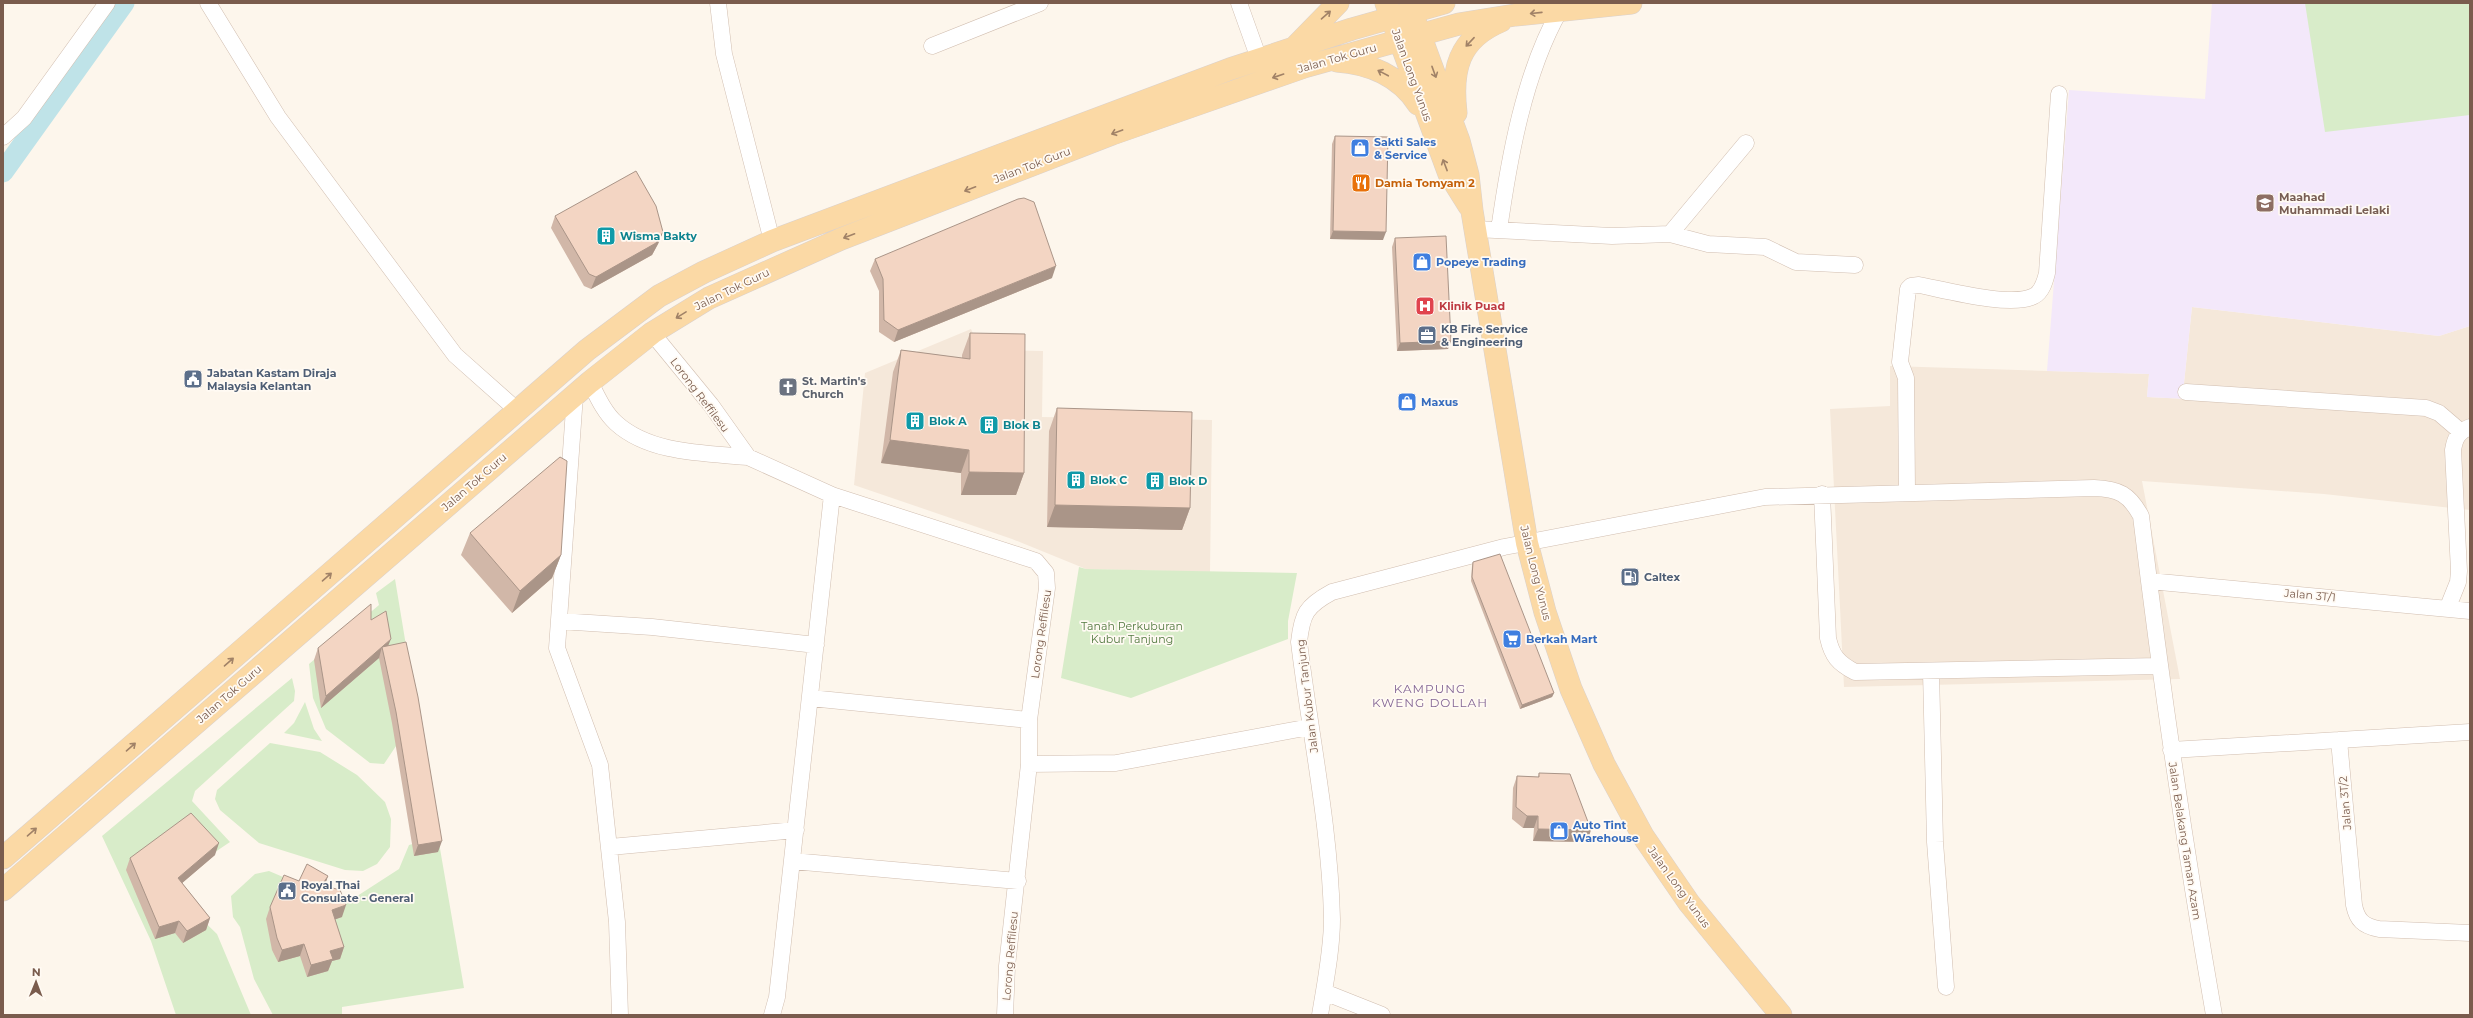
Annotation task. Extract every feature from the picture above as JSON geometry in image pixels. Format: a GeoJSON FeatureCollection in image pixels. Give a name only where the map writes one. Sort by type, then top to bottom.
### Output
{"type":"FeatureCollection","features":[{"type":"Feature","properties":{"kind":"main road"},"geometry":{"type":"LineString","coordinates":[[1295,48],[1338,3]]}},
{"type":"Feature","properties":{"kind":"main road","name":"Jalan Tok Guru"},"geometry":{"type":"LineString","coordinates":[[3,858],[587,350],[659,296],[704,272],[772,241],[1156,95],[1295,48],[1388,11],[1444,3]]}},
{"type":"Feature","properties":{"kind":"main road","name":"Jalan Tok Guru"},"geometry":{"type":"LineString","coordinates":[[3,890],[582,388],[652,333],[709,298],[841,239],[1112,134],[1304,67],[1459,24],[1515,15],[1631,3]]}},
{"type":"Feature","properties":{"kind":"main road","name":"Jalan Long Yunus"},"geometry":{"type":"LineString","coordinates":[[1410,8],[1459,140],[1468,175],[1473,220],[1527,543],[1545,612],[1562,664],[1586,728],[1643,836],[1689,903],[1781,1015]]}},
{"type":"Feature","properties":{"kind":"main road","name":"Jalan Long Yunus"},"geometry":{"type":"LineString","coordinates":[[1388,11],[1449,174],[1473,220]]}},
{"type":"Feature","properties":{"kind":"main road"},"geometry":{"type":"LineString","coordinates":[[1459,140],[1454,98],[1459,60],[1468,44],[1486,27],[1515,15]]}},
{"type":"Feature","properties":{"kind":"main road"},"geometry":{"type":"LineString","coordinates":[[1304,67],[1338,61],[1360,63],[1382,72],[1404,86],[1417,102],[1434,133]]}},
{"type":"Feature","properties":{"kind":"street"},"geometry":{"type":"LineString","coordinates":[[3,137],[24,118],[107,3]]}},
{"type":"Feature","properties":{"kind":"street"},"geometry":{"type":"LineString","coordinates":[[208,3],[278,117],[455,355],[518,411]]}},
{"type":"Feature","properties":{"kind":"street"},"geometry":{"type":"LineString","coordinates":[[718,3],[724,54],[772,241]]}},
{"type":"Feature","properties":{"kind":"street"},"geometry":{"type":"LineString","coordinates":[[932,46],[1040,3]]}},
{"type":"Feature","properties":{"kind":"street"},"geometry":{"type":"LineString","coordinates":[[1239,3],[1259,59]]}},
{"type":"Feature","properties":{"kind":"street"},"geometry":{"type":"LineString","coordinates":[[1499,230],[1507,171],[1533,70],[1560,10]]}},
{"type":"Feature","properties":{"kind":"street"},"geometry":{"type":"LineString","coordinates":[[1907,492],[1906,378],[1900,362],[1908,289],[1911,286],[1919,285],[2006,300],[2022,301],[2035,296],[2043,286],[2047,273],[2059,94]]}},
{"type":"Feature","properties":{"kind":"street"},"geometry":{"type":"LineString","coordinates":[[1670,234],[1746,142]]}},
{"type":"Feature","properties":{"kind":"street"},"geometry":{"type":"LineString","coordinates":[[1473,220],[1499,230],[1612,236],[1670,234],[1708,244],[1765,247],[1796,262],[1855,265]]}},
{"type":"Feature","properties":{"kind":"street","name":"Lorong Reffilesu"},"geometry":{"type":"LineString","coordinates":[[652,333],[711,405],[748,457]]}},
{"type":"Feature","properties":{"kind":"street"},"geometry":{"type":"LineString","coordinates":[[582,388],[557,648],[600,764],[617,922],[620,1015]]}},
{"type":"Feature","properties":{"kind":"street","name":"Lorong Reffilesu"},"geometry":{"type":"LineString","coordinates":[[582,388],[616,423],[638,439],[661,447],[748,457],[832,495],[1029,559],[1042,567],[1046,573],[1047,588],[1029,720],[1029,764],[1018,881],[1007,966],[1005,1015]]}},
{"type":"Feature","properties":{"kind":"street"},"geometry":{"type":"LineString","coordinates":[[2186,392],[2426,408],[2465,429],[2455,440],[2453,450],[2459,571],[2458,582],[2448,607]]}},
{"type":"Feature","properties":{"kind":"street","name":"Jalan Belakang Taman Azam"},"geometry":{"type":"LineString","coordinates":[[1907,492],[2109,488],[2124,493],[2134,503],[2141,516],[2159,666],[2171,750],[2192,890],[2214,1015]]}},
{"type":"Feature","properties":{"kind":"street","name":"Jalan Kubur Tanjung"},"geometry":{"type":"LineString","coordinates":[[1320,1015],[1332,920],[1326,836],[1299,642],[1301,620],[1313,602],[1332,592],[1527,543],[1765,496],[1907,492]]}},
{"type":"Feature","properties":{"kind":"street"},"geometry":{"type":"LineString","coordinates":[[1822,494],[1828,638],[1832,654],[1840,664],[1855,672],[2159,666]]}},
{"type":"Feature","properties":{"kind":"street"},"geometry":{"type":"LineString","coordinates":[[772,1015],[777,997],[832,495]]}},
{"type":"Feature","properties":{"kind":"street","name":"Jalan 3T/1"},"geometry":{"type":"LineString","coordinates":[[2149,581],[2448,607],[2470,611]]}},
{"type":"Feature","properties":{"kind":"street"},"geometry":{"type":"LineString","coordinates":[[559,621],[652,627],[816,645]]}},
{"type":"Feature","properties":{"kind":"street"},"geometry":{"type":"LineString","coordinates":[[1931,670],[1935,842],[1946,987]]}},
{"type":"Feature","properties":{"kind":"street"},"geometry":{"type":"LineString","coordinates":[[810,698],[1029,720]]}},
{"type":"Feature","properties":{"kind":"street"},"geometry":{"type":"LineString","coordinates":[[1029,764],[1116,764],[1310,727]]}},
{"type":"Feature","properties":{"kind":"street"},"geometry":{"type":"LineString","coordinates":[[2171,750],[2470,732]]}},
{"type":"Feature","properties":{"kind":"street","name":"Jalan 3T/2"},"geometry":{"type":"LineString","coordinates":[[2339,740],[2354,905],[2359,921],[2369,927],[2379,929],[2470,933]]}},
{"type":"Feature","properties":{"kind":"street"},"geometry":{"type":"LineString","coordinates":[[610,847],[796,830]]}},
{"type":"Feature","properties":{"kind":"street"},"geometry":{"type":"LineString","coordinates":[[792,861],[1018,881]]}},
{"type":"Feature","properties":{"kind":"street"},"geometry":{"type":"LineString","coordinates":[[1324,992],[1382,1015]]}},
{"type":"Feature","properties":{"kind":"shaded area","name":"Maahad Muhammadi Lelaki"},"geometry":{"type":"Polygon","coordinates":[[[2212,3],[2470,3],[2470,326],[2439,336],[2192,307],[2184,383],[2187,399],[2147,397],[2149,374],[2047,371],[2069,90],[2205,99],[2212,3]]]}},
{"type":"Feature","properties":{"kind":"shaded area"},"geometry":{"type":"Polygon","coordinates":[[[2192,307],[2439,336],[2470,326],[2470,510],[2324,494],[2142,481],[2180,679],[1844,687],[1830,409],[1890,406],[1890,366],[2149,374],[2147,397],[2187,399],[2184,383],[2192,307]]]}},
{"type":"Feature","properties":{"kind":"shaded area"},"geometry":{"type":"Polygon","coordinates":[[[971,329],[980,350],[1043,351],[1042,417],[1212,420],[1210,572],[1086,569],[1012,539],[854,485],[865,373],[971,329]]]}},
{"type":"Feature","properties":{"kind":"green space"},"geometry":{"type":"Polygon","coordinates":[[[2305,3],[2470,3],[2470,115],[2325,132],[2305,3]]]}},
{"type":"Feature","properties":{"kind":"green space","name":"Tanah Perkuburan Kubur Tanjung"},"geometry":{"type":"Polygon","coordinates":[[[1079,567],[1086,569],[1297,573],[1288,621],[1288,639],[1131,698],[1061,678],[1079,567]]]}},
{"type":"Feature","properties":{"kind":"green space"},"geometry":{"type":"Polygon","coordinates":[[[395,579],[415,700],[402,737],[384,764],[370,763],[326,729],[313,698],[309,664],[379,605],[376,593],[395,579]]]}},
{"type":"Feature","properties":{"kind":"green space"},"geometry":{"type":"Polygon","coordinates":[[[292,678],[295,691],[294,701],[195,791],[192,801],[230,842],[166,885],[217,934],[251,1015],[176,1015],[151,941],[102,836],[292,678]]]}},
{"type":"Feature","properties":{"kind":"green space"},"geometry":{"type":"Polygon","coordinates":[[[305,702],[314,729],[322,741],[284,733],[294,723],[305,702]]]}},
{"type":"Feature","properties":{"kind":"green space"},"geometry":{"type":"Polygon","coordinates":[[[270,743],[320,752],[357,775],[385,802],[391,819],[390,847],[377,864],[363,871],[345,870],[259,843],[220,810],[215,799],[217,790],[270,743]]]}},
{"type":"Feature","properties":{"kind":"green space"},"geometry":{"type":"Polygon","coordinates":[[[438,837],[464,988],[342,1007],[342,1015],[273,1015],[254,979],[240,927],[233,917],[231,896],[255,874],[269,871],[342,902],[351,900],[399,869],[409,845],[438,837]]]}},
{"type":"Feature","properties":{"kind":"building"},"geometry":{"type":"Polygon","coordinates":[[[1335,136],[1388,137],[1386,232],[1333,231],[1335,136]]]}},
{"type":"Feature","properties":{"kind":"building","name":"Wisma Bakty"},"geometry":{"type":"Polygon","coordinates":[[[636,171],[656,206],[663,232],[656,243],[596,277],[589,274],[555,216],[636,171]]]}},
{"type":"Feature","properties":{"kind":"building"},"geometry":{"type":"Polygon","coordinates":[[[1024,198],[1034,202],[1056,266],[898,330],[884,320],[883,279],[875,259],[1018,199],[1024,198]]]}},
{"type":"Feature","properties":{"kind":"building"},"geometry":{"type":"Polygon","coordinates":[[[1446,236],[1451,341],[1400,343],[1395,238],[1446,236]]]}},
{"type":"Feature","properties":{"kind":"building"},"geometry":{"type":"Polygon","coordinates":[[[970,333],[1025,334],[1024,473],[969,472],[969,450],[890,440],[901,350],[970,359],[970,333]]]}},
{"type":"Feature","properties":{"kind":"building"},"geometry":{"type":"Polygon","coordinates":[[[1057,408],[1192,412],[1190,508],[1055,505],[1057,408]]]}},
{"type":"Feature","properties":{"kind":"building"},"geometry":{"type":"Polygon","coordinates":[[[560,457],[567,461],[561,555],[520,591],[470,533],[560,457]]]}},
{"type":"Feature","properties":{"kind":"building","name":"Berkah Mart"},"geometry":{"type":"Polygon","coordinates":[[[1500,554],[1554,693],[1522,705],[1472,577],[1473,562],[1500,554]]]}},
{"type":"Feature","properties":{"kind":"building"},"geometry":{"type":"Polygon","coordinates":[[[371,604],[371,620],[386,611],[391,639],[326,696],[318,648],[371,604]]]}},
{"type":"Feature","properties":{"kind":"building"},"geometry":{"type":"Polygon","coordinates":[[[406,642],[418,697],[442,841],[418,845],[396,712],[382,647],[406,642]]]}},
{"type":"Feature","properties":{"kind":"building"},"geometry":{"type":"Polygon","coordinates":[[[1539,773],[1570,774],[1591,830],[1538,829],[1538,816],[1527,816],[1516,807],[1517,776],[1539,777],[1539,773]]]}},
{"type":"Feature","properties":{"kind":"building"},"geometry":{"type":"Polygon","coordinates":[[[191,813],[219,843],[178,878],[210,918],[187,931],[179,921],[159,927],[130,858],[191,813]]]}},
{"type":"Feature","properties":{"kind":"building"},"geometry":{"type":"Polygon","coordinates":[[[307,864],[328,876],[322,885],[340,890],[346,905],[332,910],[344,947],[330,951],[333,959],[311,965],[304,944],[282,950],[277,938],[270,907],[284,875],[299,881],[307,864]]]}},
{"type":"Feature","properties":{"kind":"waterway"},"geometry":{"type":"LineString","coordinates":[[3,172],[124,3]]}},
{"type":"Feature","properties":{"kind":"place","name":"Sakti Sales & Service"},"geometry":{"type":"Point","coordinates":[1360,148]}},
{"type":"Feature","properties":{"kind":"place","name":"Damia Tomyam 2"},"geometry":{"type":"Point","coordinates":[1361,183]}},
{"type":"Feature","properties":{"kind":"place","name":"Maahad Muhammadi Lelaki"},"geometry":{"type":"Point","coordinates":[2265,203]}},
{"type":"Feature","properties":{"kind":"place","name":"Wisma Bakty"},"geometry":{"type":"Point","coordinates":[606,236]}},
{"type":"Feature","properties":{"kind":"place","name":"Popeye Trading"},"geometry":{"type":"Point","coordinates":[1422,262]}},
{"type":"Feature","properties":{"kind":"place","name":"Klinik Puad"},"geometry":{"type":"Point","coordinates":[1425,306]}},
{"type":"Feature","properties":{"kind":"place","name":"KB Fire Service & Engineering"},"geometry":{"type":"Point","coordinates":[1427,335]}},
{"type":"Feature","properties":{"kind":"place","name":"Jabatan Kastam Diraja Malaysia Kelantan"},"geometry":{"type":"Point","coordinates":[193,379]}},
{"type":"Feature","properties":{"kind":"place","name":"St. Martin's Church"},"geometry":{"type":"Point","coordinates":[788,387]}},
{"type":"Feature","properties":{"kind":"place","name":"Maxus"},"geometry":{"type":"Point","coordinates":[1407,402]}},
{"type":"Feature","properties":{"kind":"place","name":"Blok A"},"geometry":{"type":"Point","coordinates":[915,421]}},
{"type":"Feature","properties":{"kind":"place","name":"Blok B"},"geometry":{"type":"Point","coordinates":[989,425]}},
{"type":"Feature","properties":{"kind":"place","name":"Blok C"},"geometry":{"type":"Point","coordinates":[1076,480]}},
{"type":"Feature","properties":{"kind":"place","name":"Blok D"},"geometry":{"type":"Point","coordinates":[1155,481]}},
{"type":"Feature","properties":{"kind":"place","name":"Caltex"},"geometry":{"type":"Point","coordinates":[1630,577]}},
{"type":"Feature","properties":{"kind":"place","name":"Berkah Mart"},"geometry":{"type":"Point","coordinates":[1512,639]}},
{"type":"Feature","properties":{"kind":"place","name":"Auto Tint Warehouse"},"geometry":{"type":"Point","coordinates":[1559,831]}},
{"type":"Feature","properties":{"kind":"place","name":"Royal Thai Consulate - General"},"geometry":{"type":"Point","coordinates":[287,891]}},
{"type":"Feature","properties":{"kind":"district","name":"KAMPUNG KWENG DOLLAH"},"geometry":{"type":"Point","coordinates":[1430,696]}}]}
